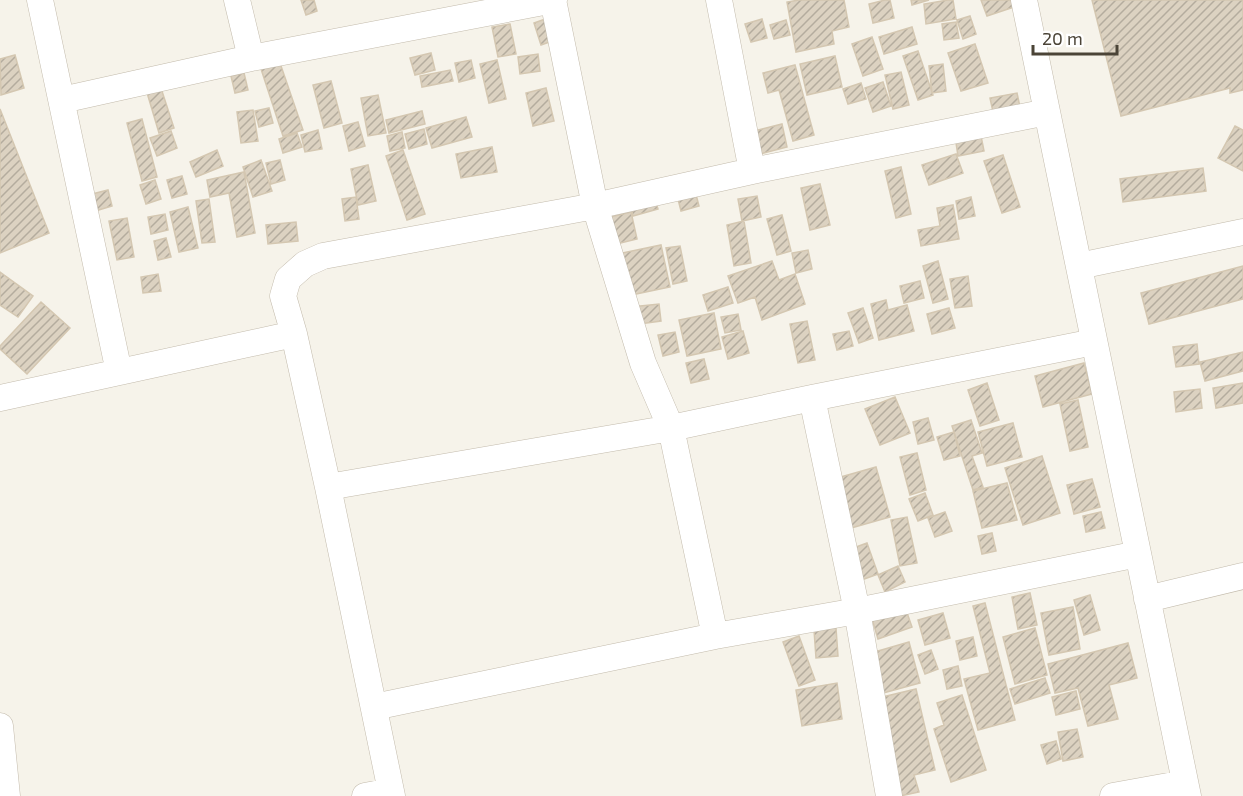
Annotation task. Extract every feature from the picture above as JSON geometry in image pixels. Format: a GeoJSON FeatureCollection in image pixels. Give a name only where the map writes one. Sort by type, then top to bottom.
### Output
{"type":"FeatureCollection","features":[{"type":"Feature","properties":{"kind":"street"},"geometry":{"type":"LineString","coordinates":[[40,0],[120,372]]}},
{"type":"Feature","properties":{"kind":"street"},"geometry":{"type":"LineString","coordinates":[[237,0],[250,58]]}},
{"type":"Feature","properties":{"kind":"street"},"geometry":{"type":"LineString","coordinates":[[62,100],[250,58],[553,0],[595,206],[643,363],[671,428],[715,636]]}},
{"type":"Feature","properties":{"kind":"street"},"geometry":{"type":"LineString","coordinates":[[719,0],[752,171]]}},
{"type":"Feature","properties":{"kind":"street"},"geometry":{"type":"LineString","coordinates":[[1024,0],[1187,790],[1113,796]]}},
{"type":"Feature","properties":{"kind":"street"},"geometry":{"type":"LineString","coordinates":[[365,796],[391,794],[328,488],[294,334],[283,296],[288,279],[305,264],[323,256],[595,206],[752,171],[1047,112]]}},
{"type":"Feature","properties":{"kind":"street"},"geometry":{"type":"LineString","coordinates":[[1078,266],[1243,232]]}},
{"type":"Feature","properties":{"kind":"street"},"geometry":{"type":"LineString","coordinates":[[0,398],[294,334]]}},
{"type":"Feature","properties":{"kind":"street"},"geometry":{"type":"LineString","coordinates":[[328,488],[671,428],[1094,342]]}},
{"type":"Feature","properties":{"kind":"street"},"geometry":{"type":"LineString","coordinates":[[812,398],[857,611],[889,796]]}},
{"type":"Feature","properties":{"kind":"street"},"geometry":{"type":"LineString","coordinates":[[374,708],[715,636],[857,611],[1138,554]]}},
{"type":"Feature","properties":{"kind":"street"},"geometry":{"type":"LineString","coordinates":[[1147,599],[1243,576]]}},
{"type":"Feature","properties":{"kind":"street"},"geometry":{"type":"LineString","coordinates":[[0,726],[7,796]]}},
{"type":"Feature","properties":{"kind":"building"},"geometry":{"type":"Polygon","coordinates":[[[301,0],[314,0],[317,11],[306,15],[301,0]]]}},
{"type":"Feature","properties":{"kind":"building"},"geometry":{"type":"Polygon","coordinates":[[[844,0],[849,27],[832,31],[834,44],[796,52],[787,2],[844,0]]]}},
{"type":"Feature","properties":{"kind":"building"},"geometry":{"type":"Polygon","coordinates":[[[890,0],[894,18],[873,23],[869,4],[890,0]]]}},
{"type":"Feature","properties":{"kind":"building"},"geometry":{"type":"Polygon","coordinates":[[[911,0],[929,0],[912,5],[911,0]]]}},
{"type":"Feature","properties":{"kind":"building"},"geometry":{"type":"Polygon","coordinates":[[[953,0],[956,19],[926,24],[924,4],[953,0]]]}},
{"type":"Feature","properties":{"kind":"building"},"geometry":{"type":"Polygon","coordinates":[[[981,0],[1018,0],[1020,5],[987,16],[981,0]]]}},
{"type":"Feature","properties":{"kind":"building"},"geometry":{"type":"Polygon","coordinates":[[[1092,0],[1243,0],[1243,90],[1230,93],[1230,88],[1121,116],[1092,0]]]}},
{"type":"Feature","properties":{"kind":"building"},"geometry":{"type":"Polygon","coordinates":[[[970,16],[976,34],[963,39],[957,20],[970,16]]]}},
{"type":"Feature","properties":{"kind":"building"},"geometry":{"type":"Polygon","coordinates":[[[551,17],[558,39],[541,45],[534,23],[551,17]]]}},
{"type":"Feature","properties":{"kind":"building"},"geometry":{"type":"Polygon","coordinates":[[[762,19],[767,38],[751,42],[745,24],[762,19]]]}},
{"type":"Feature","properties":{"kind":"building"},"geometry":{"type":"Polygon","coordinates":[[[786,20],[790,35],[774,39],[770,25],[786,20]]]}},
{"type":"Feature","properties":{"kind":"building"},"geometry":{"type":"Polygon","coordinates":[[[956,22],[959,38],[944,40],[942,24],[956,22]]]}},
{"type":"Feature","properties":{"kind":"building"},"geometry":{"type":"Polygon","coordinates":[[[510,24],[516,54],[498,57],[492,27],[510,24]]]}},
{"type":"Feature","properties":{"kind":"building"},"geometry":{"type":"Polygon","coordinates":[[[912,27],[917,44],[884,54],[879,37],[912,27]]]}},
{"type":"Feature","properties":{"kind":"building"},"geometry":{"type":"Polygon","coordinates":[[[872,37],[883,69],[863,76],[852,44],[872,37]]]}},
{"type":"Feature","properties":{"kind":"building"},"geometry":{"type":"Polygon","coordinates":[[[975,44],[988,83],[961,91],[948,53],[975,44]]]}},
{"type":"Feature","properties":{"kind":"building"},"geometry":{"type":"Polygon","coordinates":[[[918,51],[933,95],[918,100],[903,56],[918,51]]]}},
{"type":"Feature","properties":{"kind":"building"},"geometry":{"type":"Polygon","coordinates":[[[431,53],[435,70],[415,75],[410,58],[431,53]]]}},
{"type":"Feature","properties":{"kind":"building"},"geometry":{"type":"Polygon","coordinates":[[[538,54],[540,71],[520,74],[518,57],[538,54]]]}},
{"type":"Feature","properties":{"kind":"building"},"geometry":{"type":"Polygon","coordinates":[[[15,55],[24,88],[1,95],[0,59],[15,55]]]}},
{"type":"Feature","properties":{"kind":"building"},"geometry":{"type":"Polygon","coordinates":[[[835,56],[842,87],[807,95],[800,64],[835,56]]]}},
{"type":"Feature","properties":{"kind":"building"},"geometry":{"type":"Polygon","coordinates":[[[471,60],[475,78],[459,82],[455,63],[471,60]]]}},
{"type":"Feature","properties":{"kind":"building"},"geometry":{"type":"Polygon","coordinates":[[[497,60],[506,99],[489,103],[480,64],[497,60]]]}},
{"type":"Feature","properties":{"kind":"building"},"geometry":{"type":"Polygon","coordinates":[[[280,63],[303,130],[283,136],[261,69],[280,63]]]}},
{"type":"Feature","properties":{"kind":"building"},"geometry":{"type":"Polygon","coordinates":[[[943,64],[946,91],[932,93],[929,66],[943,64]]]}},
{"type":"Feature","properties":{"kind":"building"},"geometry":{"type":"Polygon","coordinates":[[[795,65],[814,135],[793,141],[779,90],[768,93],[763,73],[795,65]]]}},
{"type":"Feature","properties":{"kind":"building"},"geometry":{"type":"Polygon","coordinates":[[[450,70],[453,81],[422,87],[420,76],[450,70]]]}},
{"type":"Feature","properties":{"kind":"building"},"geometry":{"type":"Polygon","coordinates":[[[901,72],[909,105],[893,109],[885,75],[901,72]]]}},
{"type":"Feature","properties":{"kind":"building"},"geometry":{"type":"Polygon","coordinates":[[[244,73],[248,90],[235,93],[231,76],[244,73]]]}},
{"type":"Feature","properties":{"kind":"building"},"geometry":{"type":"Polygon","coordinates":[[[331,81],[342,123],[324,128],[313,85],[331,81]]]}},
{"type":"Feature","properties":{"kind":"building"},"geometry":{"type":"Polygon","coordinates":[[[159,82],[174,128],[159,133],[145,86],[159,82]]]}},
{"type":"Feature","properties":{"kind":"building"},"geometry":{"type":"Polygon","coordinates":[[[883,82],[891,106],[873,112],[865,88],[883,82]]]}},
{"type":"Feature","properties":{"kind":"building"},"geometry":{"type":"Polygon","coordinates":[[[861,83],[866,99],[848,104],[843,89],[861,83]]]}},
{"type":"Feature","properties":{"kind":"building"},"geometry":{"type":"Polygon","coordinates":[[[546,88],[554,121],[533,126],[526,93],[546,88]]]}},
{"type":"Feature","properties":{"kind":"building"},"geometry":{"type":"Polygon","coordinates":[[[1017,93],[1020,107],[993,112],[990,98],[1017,93]]]}},
{"type":"Feature","properties":{"kind":"building"},"geometry":{"type":"Polygon","coordinates":[[[378,95],[386,133],[368,136],[361,98],[378,95]]]}},
{"type":"Feature","properties":{"kind":"building"},"geometry":{"type":"Polygon","coordinates":[[[269,108],[273,123],[259,127],[255,111],[269,108]]]}},
{"type":"Feature","properties":{"kind":"building"},"geometry":{"type":"Polygon","coordinates":[[[0,109],[49,233],[0,253],[0,109]]]}},
{"type":"Feature","properties":{"kind":"building"},"geometry":{"type":"Polygon","coordinates":[[[253,110],[258,141],[241,143],[237,112],[253,110]]]}},
{"type":"Feature","properties":{"kind":"building"},"geometry":{"type":"Polygon","coordinates":[[[422,111],[425,124],[389,133],[386,120],[422,111]]]}},
{"type":"Feature","properties":{"kind":"building"},"geometry":{"type":"Polygon","coordinates":[[[466,117],[472,137],[432,148],[426,128],[466,117]]]}},
{"type":"Feature","properties":{"kind":"building"},"geometry":{"type":"Polygon","coordinates":[[[142,119],[157,177],[142,181],[127,123],[142,119]]]}},
{"type":"Feature","properties":{"kind":"building"},"geometry":{"type":"Polygon","coordinates":[[[358,122],[365,146],[349,151],[343,126],[358,122]]]}},
{"type":"Feature","properties":{"kind":"building"},"geometry":{"type":"Polygon","coordinates":[[[782,124],[787,147],[752,156],[746,133],[782,124]]]}},
{"type":"Feature","properties":{"kind":"building"},"geometry":{"type":"Polygon","coordinates":[[[1235,126],[1243,130],[1243,171],[1218,158],[1235,126]]]}},
{"type":"Feature","properties":{"kind":"building"},"geometry":{"type":"Polygon","coordinates":[[[424,129],[427,144],[409,149],[405,134],[424,129]]]}},
{"type":"Feature","properties":{"kind":"building"},"geometry":{"type":"Polygon","coordinates":[[[318,130],[322,149],[305,152],[301,135],[318,130]]]}},
{"type":"Feature","properties":{"kind":"building"},"geometry":{"type":"Polygon","coordinates":[[[171,131],[177,148],[157,156],[150,138],[171,131]]]}},
{"type":"Feature","properties":{"kind":"building"},"geometry":{"type":"Polygon","coordinates":[[[980,131],[984,151],[958,156],[955,136],[980,131]]]}},
{"type":"Feature","properties":{"kind":"building"},"geometry":{"type":"Polygon","coordinates":[[[402,132],[405,148],[390,151],[387,136],[402,132]]]}},
{"type":"Feature","properties":{"kind":"building"},"geometry":{"type":"Polygon","coordinates":[[[297,133],[302,147],[283,153],[279,139],[297,133]]]}},
{"type":"Feature","properties":{"kind":"building"},"geometry":{"type":"Polygon","coordinates":[[[492,147],[497,172],[461,178],[456,154],[492,147]]]}},
{"type":"Feature","properties":{"kind":"building"},"geometry":{"type":"Polygon","coordinates":[[[217,150],[223,166],[196,177],[190,162],[217,150]]]}},
{"type":"Feature","properties":{"kind":"building"},"geometry":{"type":"Polygon","coordinates":[[[403,150],[425,214],[407,220],[386,156],[403,150]]]}},
{"type":"Feature","properties":{"kind":"building"},"geometry":{"type":"Polygon","coordinates":[[[956,154],[963,173],[929,185],[922,165],[956,154]]]}},
{"type":"Feature","properties":{"kind":"building"},"geometry":{"type":"Polygon","coordinates":[[[1003,155],[1020,207],[1002,213],[984,161],[1003,155]]]}},
{"type":"Feature","properties":{"kind":"building"},"geometry":{"type":"Polygon","coordinates":[[[261,160],[272,191],[253,197],[243,167],[261,160]]]}},
{"type":"Feature","properties":{"kind":"building"},"geometry":{"type":"Polygon","coordinates":[[[280,160],[285,180],[271,184],[266,163],[280,160]]]}},
{"type":"Feature","properties":{"kind":"building"},"geometry":{"type":"Polygon","coordinates":[[[368,165],[376,201],[358,205],[351,169],[368,165]]]}},
{"type":"Feature","properties":{"kind":"building"},"geometry":{"type":"Polygon","coordinates":[[[901,167],[911,214],[896,218],[885,171],[901,167]]]}},
{"type":"Feature","properties":{"kind":"building"},"geometry":{"type":"Polygon","coordinates":[[[1203,168],[1206,191],[1123,202],[1120,179],[1203,168]]]}},
{"type":"Feature","properties":{"kind":"building"},"geometry":{"type":"Polygon","coordinates":[[[244,172],[255,233],[237,237],[229,193],[210,197],[207,180],[244,172]]]}},
{"type":"Feature","properties":{"kind":"building"},"geometry":{"type":"Polygon","coordinates":[[[182,176],[187,194],[172,198],[167,180],[182,176]]]}},
{"type":"Feature","properties":{"kind":"building"},"geometry":{"type":"Polygon","coordinates":[[[155,180],[161,199],[146,204],[140,185],[155,180]]]}},
{"type":"Feature","properties":{"kind":"building"},"geometry":{"type":"Polygon","coordinates":[[[693,183],[699,206],[681,211],[675,187],[693,183]]]}},
{"type":"Feature","properties":{"kind":"building"},"geometry":{"type":"Polygon","coordinates":[[[820,184],[830,225],[810,230],[801,188],[820,184]]]}},
{"type":"Feature","properties":{"kind":"building"},"geometry":{"type":"Polygon","coordinates":[[[108,190],[112,206],[92,212],[88,195],[108,190]]]}},
{"type":"Feature","properties":{"kind":"building"},"geometry":{"type":"Polygon","coordinates":[[[652,190],[658,209],[633,216],[628,197],[652,190]]]}},
{"type":"Feature","properties":{"kind":"building"},"geometry":{"type":"Polygon","coordinates":[[[757,196],[761,217],[742,221],[738,199],[757,196]]]}},
{"type":"Feature","properties":{"kind":"building"},"geometry":{"type":"Polygon","coordinates":[[[356,197],[359,219],[345,221],[342,199],[356,197]]]}},
{"type":"Feature","properties":{"kind":"building"},"geometry":{"type":"Polygon","coordinates":[[[971,197],[975,216],[959,219],[956,201],[971,197]]]}},
{"type":"Feature","properties":{"kind":"building"},"geometry":{"type":"Polygon","coordinates":[[[209,199],[215,242],[202,243],[196,201],[209,199]]]}},
{"type":"Feature","properties":{"kind":"building"},"geometry":{"type":"Polygon","coordinates":[[[953,205],[959,239],[921,246],[918,230],[940,226],[937,208],[953,205]]]}},
{"type":"Feature","properties":{"kind":"building"},"geometry":{"type":"Polygon","coordinates":[[[188,207],[198,248],[179,252],[170,212],[188,207]]]}},
{"type":"Feature","properties":{"kind":"building"},"geometry":{"type":"Polygon","coordinates":[[[631,212],[637,239],[612,245],[606,218],[631,212]]]}},
{"type":"Feature","properties":{"kind":"building"},"geometry":{"type":"Polygon","coordinates":[[[165,214],[168,230],[151,234],[148,217],[165,214]]]}},
{"type":"Feature","properties":{"kind":"building"},"geometry":{"type":"Polygon","coordinates":[[[782,215],[791,251],[777,255],[767,219],[782,215]]]}},
{"type":"Feature","properties":{"kind":"building"},"geometry":{"type":"Polygon","coordinates":[[[127,218],[134,257],[117,260],[109,221],[127,218]]]}},
{"type":"Feature","properties":{"kind":"building"},"geometry":{"type":"Polygon","coordinates":[[[744,221],[751,263],[734,266],[727,225],[744,221]]]}},
{"type":"Feature","properties":{"kind":"building"},"geometry":{"type":"Polygon","coordinates":[[[296,222],[298,241],[268,244],[266,225],[296,222]]]}},
{"type":"Feature","properties":{"kind":"building"},"geometry":{"type":"Polygon","coordinates":[[[166,238],[171,257],[158,260],[154,241],[166,238]]]}},
{"type":"Feature","properties":{"kind":"building"},"geometry":{"type":"Polygon","coordinates":[[[661,245],[670,287],[631,295],[622,253],[661,245]]]}},
{"type":"Feature","properties":{"kind":"building"},"geometry":{"type":"Polygon","coordinates":[[[680,246],[687,281],[673,284],[666,248],[680,246]]]}},
{"type":"Feature","properties":{"kind":"building"},"geometry":{"type":"Polygon","coordinates":[[[808,250],[812,269],[796,273],[792,253],[808,250]]]}},
{"type":"Feature","properties":{"kind":"building"},"geometry":{"type":"Polygon","coordinates":[[[772,261],[779,280],[795,274],[805,304],[762,320],[755,297],[738,303],[728,276],[772,261]]]}},
{"type":"Feature","properties":{"kind":"building"},"geometry":{"type":"Polygon","coordinates":[[[938,261],[948,299],[933,303],[923,266],[938,261]]]}},
{"type":"Feature","properties":{"kind":"building"},"geometry":{"type":"Polygon","coordinates":[[[1243,266],[1243,299],[1149,324],[1141,293],[1243,266]]]}},
{"type":"Feature","properties":{"kind":"building"},"geometry":{"type":"Polygon","coordinates":[[[0,272],[33,296],[18,317],[0,305],[0,272]]]}},
{"type":"Feature","properties":{"kind":"building"},"geometry":{"type":"Polygon","coordinates":[[[158,274],[161,291],[143,293],[141,277],[158,274]]]}},
{"type":"Feature","properties":{"kind":"building"},"geometry":{"type":"Polygon","coordinates":[[[968,276],[972,306],[955,308],[950,279],[968,276]]]}},
{"type":"Feature","properties":{"kind":"building"},"geometry":{"type":"Polygon","coordinates":[[[920,281],[924,298],[904,303],[900,286],[920,281]]]}},
{"type":"Feature","properties":{"kind":"building"},"geometry":{"type":"Polygon","coordinates":[[[728,287],[733,303],[708,311],[703,295],[728,287]]]}},
{"type":"Feature","properties":{"kind":"building"},"geometry":{"type":"Polygon","coordinates":[[[886,300],[888,310],[907,305],[914,331],[879,340],[871,304],[886,300]]]}},
{"type":"Feature","properties":{"kind":"building"},"geometry":{"type":"Polygon","coordinates":[[[41,302],[70,328],[27,374],[0,349],[0,346],[41,302]]]}},
{"type":"Feature","properties":{"kind":"building"},"geometry":{"type":"Polygon","coordinates":[[[659,304],[661,321],[632,325],[631,307],[659,304]]]}},
{"type":"Feature","properties":{"kind":"building"},"geometry":{"type":"Polygon","coordinates":[[[863,308],[873,338],[859,343],[848,313],[863,308]]]}},
{"type":"Feature","properties":{"kind":"building"},"geometry":{"type":"Polygon","coordinates":[[[949,308],[955,328],[932,334],[927,314],[949,308]]]}},
{"type":"Feature","properties":{"kind":"building"},"geometry":{"type":"Polygon","coordinates":[[[714,313],[721,349],[687,356],[679,320],[714,313]]]}},
{"type":"Feature","properties":{"kind":"building"},"geometry":{"type":"Polygon","coordinates":[[[738,314],[741,330],[725,333],[721,317],[738,314]]]}},
{"type":"Feature","properties":{"kind":"building"},"geometry":{"type":"Polygon","coordinates":[[[807,321],[815,360],[798,363],[790,324],[807,321]]]}},
{"type":"Feature","properties":{"kind":"building"},"geometry":{"type":"Polygon","coordinates":[[[743,331],[749,353],[728,359],[722,337],[743,331]]]}},
{"type":"Feature","properties":{"kind":"building"},"geometry":{"type":"Polygon","coordinates":[[[849,331],[853,346],[837,350],[833,334],[849,331]]]}},
{"type":"Feature","properties":{"kind":"building"},"geometry":{"type":"Polygon","coordinates":[[[675,332],[679,352],[663,356],[658,335],[675,332]]]}},
{"type":"Feature","properties":{"kind":"building"},"geometry":{"type":"Polygon","coordinates":[[[1197,344],[1199,364],[1176,367],[1173,347],[1197,344]]]}},
{"type":"Feature","properties":{"kind":"building"},"geometry":{"type":"Polygon","coordinates":[[[1243,352],[1243,371],[1205,381],[1200,362],[1243,352]]]}},
{"type":"Feature","properties":{"kind":"building"},"geometry":{"type":"Polygon","coordinates":[[[704,359],[709,379],[691,383],[686,363],[704,359]]]}},
{"type":"Feature","properties":{"kind":"building"},"geometry":{"type":"Polygon","coordinates":[[[1084,363],[1092,394],[1043,407],[1035,376],[1084,363]]]}},
{"type":"Feature","properties":{"kind":"building"},"geometry":{"type":"Polygon","coordinates":[[[987,383],[999,420],[980,426],[968,390],[987,383]]]}},
{"type":"Feature","properties":{"kind":"building"},"geometry":{"type":"Polygon","coordinates":[[[1243,383],[1243,403],[1216,408],[1213,388],[1243,383]]]}},
{"type":"Feature","properties":{"kind":"building"},"geometry":{"type":"Polygon","coordinates":[[[1200,389],[1202,408],[1176,412],[1174,392],[1200,389]]]}},
{"type":"Feature","properties":{"kind":"building"},"geometry":{"type":"Polygon","coordinates":[[[895,397],[910,433],[880,445],[865,409],[895,397]]]}},
{"type":"Feature","properties":{"kind":"building"},"geometry":{"type":"Polygon","coordinates":[[[1078,400],[1088,447],[1070,451],[1060,404],[1078,400]]]}},
{"type":"Feature","properties":{"kind":"building"},"geometry":{"type":"Polygon","coordinates":[[[928,418],[934,440],[918,444],[913,422],[928,418]]]}},
{"type":"Feature","properties":{"kind":"building"},"geometry":{"type":"Polygon","coordinates":[[[971,420],[982,453],[972,456],[983,487],[973,490],[952,426],[971,420]]]}},
{"type":"Feature","properties":{"kind":"building"},"geometry":{"type":"Polygon","coordinates":[[[1013,423],[1022,457],[987,466],[978,432],[1013,423]]]}},
{"type":"Feature","properties":{"kind":"building"},"geometry":{"type":"Polygon","coordinates":[[[954,432],[960,456],[944,460],[937,437],[954,432]]]}},
{"type":"Feature","properties":{"kind":"building"},"geometry":{"type":"Polygon","coordinates":[[[917,453],[926,490],[910,495],[900,457],[917,453]]]}},
{"type":"Feature","properties":{"kind":"building"},"geometry":{"type":"Polygon","coordinates":[[[1042,456],[1060,513],[1023,525],[1005,468],[1042,456]]]}},
{"type":"Feature","properties":{"kind":"building"},"geometry":{"type":"Polygon","coordinates":[[[876,467],[890,517],[837,532],[823,482],[876,467]]]}},
{"type":"Feature","properties":{"kind":"building"},"geometry":{"type":"Polygon","coordinates":[[[1092,479],[1100,507],[1074,514],[1067,485],[1092,479]]]}},
{"type":"Feature","properties":{"kind":"building"},"geometry":{"type":"Polygon","coordinates":[[[1007,483],[1017,520],[982,528],[973,491],[1007,483]]]}},
{"type":"Feature","properties":{"kind":"building"},"geometry":{"type":"Polygon","coordinates":[[[925,493],[933,515],[918,521],[909,499],[925,493]]]}},
{"type":"Feature","properties":{"kind":"building"},"geometry":{"type":"Polygon","coordinates":[[[945,512],[952,531],[935,537],[928,518],[945,512]]]}},
{"type":"Feature","properties":{"kind":"building"},"geometry":{"type":"Polygon","coordinates":[[[1101,512],[1105,528],[1086,532],[1083,516],[1101,512]]]}},
{"type":"Feature","properties":{"kind":"building"},"geometry":{"type":"Polygon","coordinates":[[[907,517],[917,563],[900,566],[891,520],[907,517]]]}},
{"type":"Feature","properties":{"kind":"building"},"geometry":{"type":"Polygon","coordinates":[[[992,533],[996,551],[982,554],[978,536],[992,533]]]}},
{"type":"Feature","properties":{"kind":"building"},"geometry":{"type":"Polygon","coordinates":[[[867,543],[878,574],[856,582],[845,551],[867,543]]]}},
{"type":"Feature","properties":{"kind":"building"},"geometry":{"type":"Polygon","coordinates":[[[898,566],[905,582],[885,592],[878,575],[898,566]]]}},
{"type":"Feature","properties":{"kind":"building"},"geometry":{"type":"Polygon","coordinates":[[[1030,593],[1037,625],[1018,629],[1012,597],[1030,593]]]}},
{"type":"Feature","properties":{"kind":"building"},"geometry":{"type":"Polygon","coordinates":[[[1090,595],[1100,630],[1084,635],[1074,600],[1090,595]]]}},
{"type":"Feature","properties":{"kind":"building"},"geometry":{"type":"Polygon","coordinates":[[[985,603],[1015,720],[978,730],[964,679],[990,673],[973,606],[985,603]]]}},
{"type":"Feature","properties":{"kind":"building"},"geometry":{"type":"Polygon","coordinates":[[[905,607],[912,627],[878,639],[872,619],[905,607]]]}},
{"type":"Feature","properties":{"kind":"building"},"geometry":{"type":"Polygon","coordinates":[[[1073,607],[1080,649],[1049,655],[1041,613],[1073,607]]]}},
{"type":"Feature","properties":{"kind":"building"},"geometry":{"type":"Polygon","coordinates":[[[943,613],[950,638],[925,645],[918,620],[943,613]]]}},
{"type":"Feature","properties":{"kind":"building"},"geometry":{"type":"Polygon","coordinates":[[[836,628],[838,656],[816,658],[814,630],[836,628]]]}},
{"type":"Feature","properties":{"kind":"building"},"geometry":{"type":"Polygon","coordinates":[[[1035,628],[1047,675],[1015,684],[1003,637],[1035,628]]]}},
{"type":"Feature","properties":{"kind":"building"},"geometry":{"type":"Polygon","coordinates":[[[799,636],[815,680],[799,686],[783,642],[799,636]]]}},
{"type":"Feature","properties":{"kind":"building"},"geometry":{"type":"Polygon","coordinates":[[[973,637],[977,656],[960,660],[956,641],[973,637]]]}},
{"type":"Feature","properties":{"kind":"building"},"geometry":{"type":"Polygon","coordinates":[[[909,642],[920,683],[883,693],[871,653],[909,642]]]}},
{"type":"Feature","properties":{"kind":"building"},"geometry":{"type":"Polygon","coordinates":[[[1128,643],[1137,678],[1109,685],[1118,719],[1088,726],[1078,688],[1055,693],[1048,664],[1128,643]]]}},
{"type":"Feature","properties":{"kind":"building"},"geometry":{"type":"Polygon","coordinates":[[[931,650],[938,669],[925,674],[918,655],[931,650]]]}},
{"type":"Feature","properties":{"kind":"building"},"geometry":{"type":"Polygon","coordinates":[[[958,666],[962,686],[947,689],[943,670],[958,666]]]}},
{"type":"Feature","properties":{"kind":"building"},"geometry":{"type":"Polygon","coordinates":[[[1045,678],[1050,693],[1015,704],[1010,689],[1045,678]]]}},
{"type":"Feature","properties":{"kind":"building"},"geometry":{"type":"Polygon","coordinates":[[[837,683],[842,719],[802,726],[796,690],[837,683]]]}},
{"type":"Feature","properties":{"kind":"building"},"geometry":{"type":"Polygon","coordinates":[[[916,689],[935,770],[914,775],[919,792],[900,796],[882,697],[916,689]]]}},
{"type":"Feature","properties":{"kind":"building"},"geometry":{"type":"Polygon","coordinates":[[[1076,691],[1080,709],[1056,715],[1052,697],[1076,691]]]}},
{"type":"Feature","properties":{"kind":"building"},"geometry":{"type":"Polygon","coordinates":[[[962,695],[986,770],[951,782],[934,729],[944,725],[937,703],[962,695]]]}},
{"type":"Feature","properties":{"kind":"building"},"geometry":{"type":"Polygon","coordinates":[[[1077,729],[1083,757],[1063,761],[1058,732],[1077,729]]]}},
{"type":"Feature","properties":{"kind":"building"},"geometry":{"type":"Polygon","coordinates":[[[1056,741],[1061,759],[1047,764],[1041,745],[1056,741]]]}}]}
